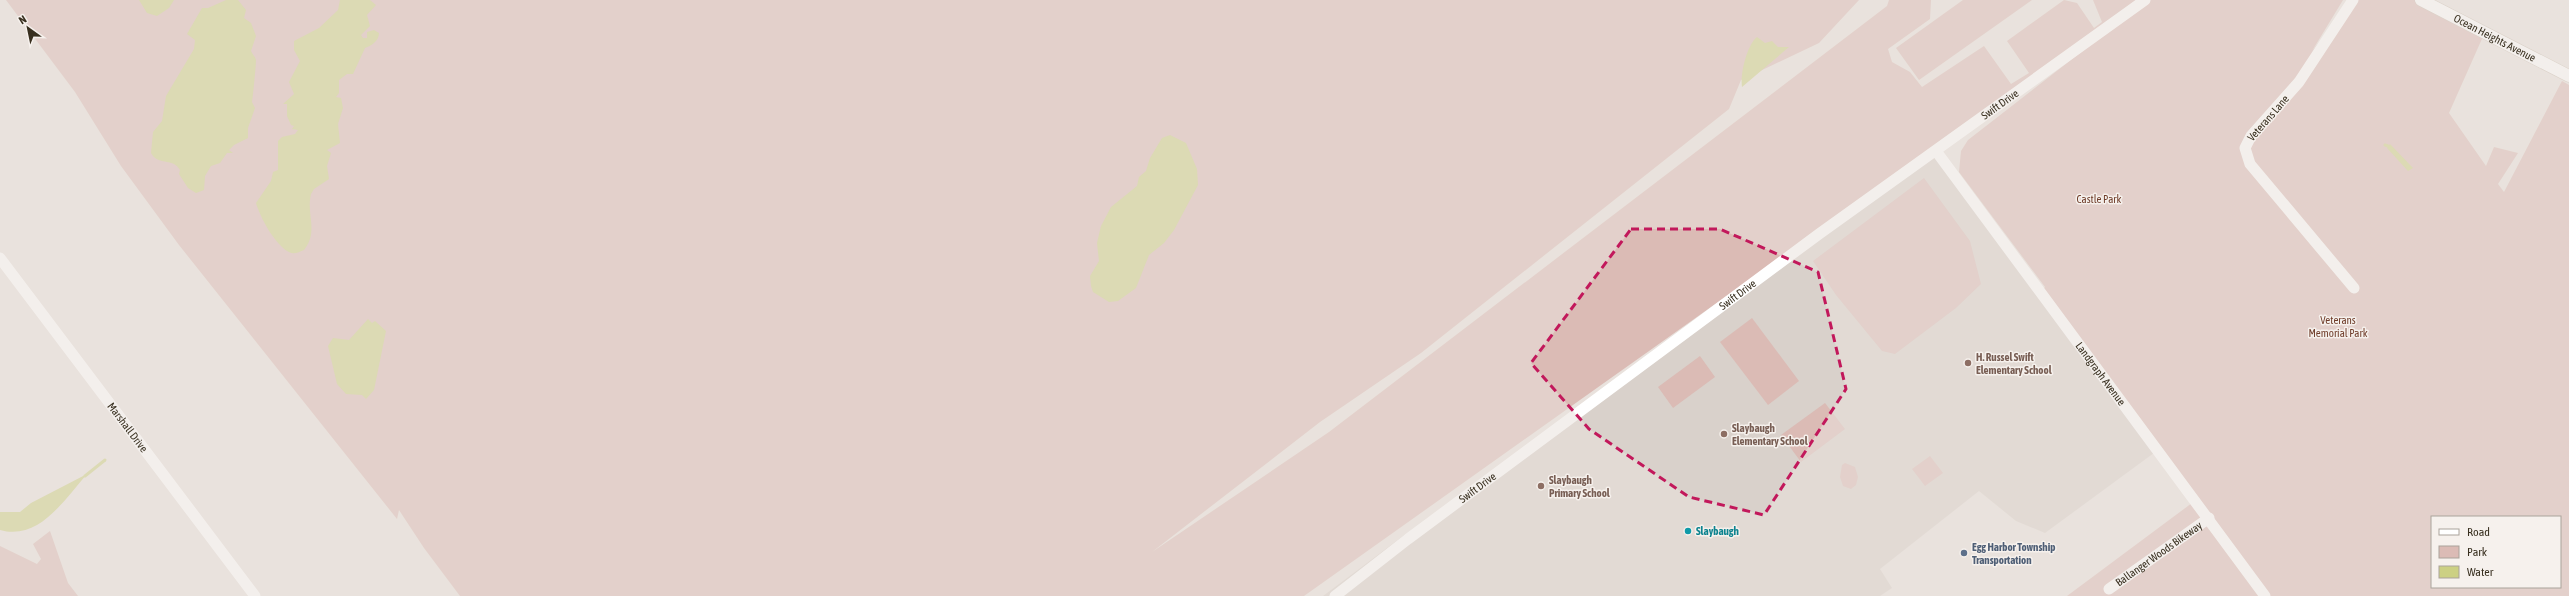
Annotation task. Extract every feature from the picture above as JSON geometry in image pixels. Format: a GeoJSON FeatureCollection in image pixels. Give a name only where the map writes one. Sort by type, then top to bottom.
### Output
{"type":"FeatureCollection","features":[{"type":"Feature","properties":{"kind":"main road","name":"Ocean Heights Avenue"},"geometry":{"type":"LineString","coordinates":[[2421,0],[2569,76]]}},
{"type":"Feature","properties":{"kind":"street","name":"Swift Drive"},"geometry":{"type":"LineString","coordinates":[[1335,596],[1442,514],[1819,234],[2145,0]]}},
{"type":"Feature","properties":{"kind":"street","name":"Veterans Lane"},"geometry":{"type":"LineString","coordinates":[[2353,0],[2299,82],[2251,136],[2245,148],[2250,164],[2354,288]]}},
{"type":"Feature","properties":{"kind":"street","name":"Landgraph Avenue"},"geometry":{"type":"LineString","coordinates":[[1936,151],[2209,518],[2265,596]]}},
{"type":"Feature","properties":{"kind":"street","name":"Marshall Drive"},"geometry":{"type":"LineString","coordinates":[[2,264],[255,596]]}},
{"type":"Feature","properties":{"kind":"street","name":"Ballanger Woods Bikeway"},"geometry":{"type":"LineString","coordinates":[[2109,589],[2209,518]]}},
{"type":"Feature","properties":{"kind":"highlighted area"},"geometry":{"type":"Polygon","coordinates":[[[1631,229],[1720,229],[1818,272],[1846,389],[1764,515],[1689,497],[1589,429],[1531,363],[1631,229]]]}},
{"type":"Feature","properties":{"kind":"shaded area"},"geometry":{"type":"Polygon","coordinates":[[[1936,151],[2158,450],[2045,533],[2016,521],[1979,491],[1880,569],[1892,588],[1880,596],[1323,596],[1427,518],[1472,491],[1936,151]]]}},
{"type":"Feature","properties":{"kind":"green space"},"geometry":{"type":"Polygon","coordinates":[[[6,0],[1859,0],[1819,43],[1741,80],[1729,109],[1421,353],[1320,422],[1152,552],[1329,432],[1887,6],[1889,0],[1931,0],[1930,19],[1888,49],[1892,62],[1910,72],[1922,87],[1984,46],[2011,84],[2029,73],[2007,41],[2064,0],[2077,3],[2094,28],[2102,22],[2093,0],[2136,0],[2070,52],[1304,596],[460,596],[424,548],[399,510],[397,519],[179,245],[121,166],[75,92],[6,0]]]}},
{"type":"Feature","properties":{"kind":"green space"},"geometry":{"type":"Polygon","coordinates":[[[1963,0],[2032,0],[1919,80],[1896,48],[1963,0]]]}},
{"type":"Feature","properties":{"kind":"green space","name":"Veterans Memorial Park"},"geometry":{"type":"Polygon","coordinates":[[[2148,0],[2343,0],[2312,51],[2352,0],[2421,0],[2485,32],[2449,113],[2486,166],[2494,147],[2518,153],[2498,184],[2504,192],[2562,81],[2569,85],[2569,596],[2067,596],[2196,500],[2041,292],[2045,287],[1959,172],[1961,151],[1968,140],[2148,0]]]}},
{"type":"Feature","properties":{"kind":"green space"},"geometry":{"type":"Polygon","coordinates":[[[1924,178],[1970,241],[1981,284],[1956,308],[1895,354],[1882,351],[1836,295],[1813,261],[1924,178]]]}},
{"type":"Feature","properties":{"kind":"green space"},"geometry":{"type":"Polygon","coordinates":[[[1752,318],[1799,381],[1768,405],[1720,342],[1752,318]]]}},
{"type":"Feature","properties":{"kind":"green space"},"geometry":{"type":"Polygon","coordinates":[[[1700,356],[1715,377],[1673,408],[1658,387],[1700,356]]]}},
{"type":"Feature","properties":{"kind":"green space"},"geometry":{"type":"Polygon","coordinates":[[[1825,403],[1845,429],[1801,462],[1781,435],[1825,403]]]}},
{"type":"Feature","properties":{"kind":"green space"},"geometry":{"type":"Polygon","coordinates":[[[1930,456],[1943,473],[1925,486],[1912,469],[1930,456]]]}},
{"type":"Feature","properties":{"kind":"green space"},"geometry":{"type":"Polygon","coordinates":[[[1845,463],[1855,467],[1858,477],[1856,485],[1851,489],[1843,486],[1840,477],[1842,465],[1845,463]]]}},
{"type":"Feature","properties":{"kind":"green space"},"geometry":{"type":"Polygon","coordinates":[[[50,531],[68,583],[78,596],[0,596],[0,546],[37,564],[41,559],[33,544],[50,531]]]}},
{"type":"Feature","properties":{"kind":"water"},"geometry":{"type":"Polygon","coordinates":[[[139,0],[174,0],[169,8],[157,16],[147,13],[139,0]]]}},
{"type":"Feature","properties":{"kind":"water"},"geometry":{"type":"Polygon","coordinates":[[[226,0],[238,0],[246,10],[244,18],[251,23],[256,36],[251,51],[256,60],[252,102],[255,108],[248,128],[248,138],[234,145],[229,150],[233,153],[227,153],[220,163],[211,166],[205,176],[204,190],[196,193],[188,188],[179,174],[180,170],[177,166],[156,159],[153,156],[151,153],[153,132],[162,121],[166,96],[194,49],[195,40],[187,34],[202,8],[208,8],[226,0]]]}},
{"type":"Feature","properties":{"kind":"water"},"geometry":{"type":"Polygon","coordinates":[[[340,0],[370,0],[376,5],[367,15],[370,26],[361,35],[363,38],[367,38],[367,32],[374,30],[379,33],[379,36],[374,43],[365,48],[353,74],[347,74],[339,80],[339,93],[336,97],[341,98],[343,108],[338,124],[340,143],[327,150],[331,153],[327,166],[329,179],[314,189],[311,194],[311,236],[304,250],[293,253],[284,248],[273,237],[261,216],[256,203],[271,181],[273,172],[278,170],[278,141],[282,137],[295,134],[298,130],[292,129],[294,126],[291,125],[287,116],[287,104],[283,104],[294,94],[289,82],[300,61],[294,50],[294,41],[319,28],[338,10],[340,0]]]}},
{"type":"Feature","properties":{"kind":"water"},"geometry":{"type":"Polygon","coordinates":[[[1757,37],[1765,43],[1772,41],[1778,47],[1789,47],[1742,87],[1742,75],[1747,53],[1753,41],[1757,37]]]}},
{"type":"Feature","properties":{"kind":"water"},"geometry":{"type":"Polygon","coordinates":[[[1170,135],[1186,143],[1197,169],[1198,185],[1174,230],[1164,243],[1149,255],[1136,288],[1118,301],[1109,302],[1093,292],[1091,286],[1090,276],[1099,261],[1097,243],[1101,226],[1111,207],[1137,186],[1139,177],[1146,171],[1150,158],[1162,138],[1170,135]]]}},
{"type":"Feature","properties":{"kind":"water"},"geometry":{"type":"Polygon","coordinates":[[[2390,144],[2413,168],[2408,171],[2387,148],[2390,144]]]}},
{"type":"Feature","properties":{"kind":"water"},"geometry":{"type":"Polygon","coordinates":[[[368,319],[372,323],[375,321],[386,331],[374,390],[366,399],[362,395],[346,394],[337,384],[328,346],[333,338],[349,340],[368,319]]]}},
{"type":"Feature","properties":{"kind":"water"},"geometry":{"type":"Polygon","coordinates":[[[87,474],[60,506],[39,524],[27,530],[14,532],[0,530],[0,512],[20,512],[31,503],[87,474]]]}},
{"type":"Feature","properties":{"kind":"waterway"},"geometry":{"type":"LineString","coordinates":[[85,476],[105,460]]}},
{"type":"Feature","properties":{"kind":"place","name":"H. Russel Swift Elementary School"},"geometry":{"type":"Point","coordinates":[1968,363]}},
{"type":"Feature","properties":{"kind":"place","name":"Slaybaugh Elementary School"},"geometry":{"type":"Point","coordinates":[1724,434]}},
{"type":"Feature","properties":{"kind":"place","name":"Slaybaugh Primary School"},"geometry":{"type":"Point","coordinates":[1541,486]}},
{"type":"Feature","properties":{"kind":"place","name":"Slaybaugh"},"geometry":{"type":"Point","coordinates":[1688,531]}},
{"type":"Feature","properties":{"kind":"place","name":"Egg Harbor Township Transportation"},"geometry":{"type":"Point","coordinates":[1964,553]}},
{"type":"Feature","properties":{"kind":"park label","name":"Castle Park"},"geometry":{"type":"Point","coordinates":[2099,199]}}]}
